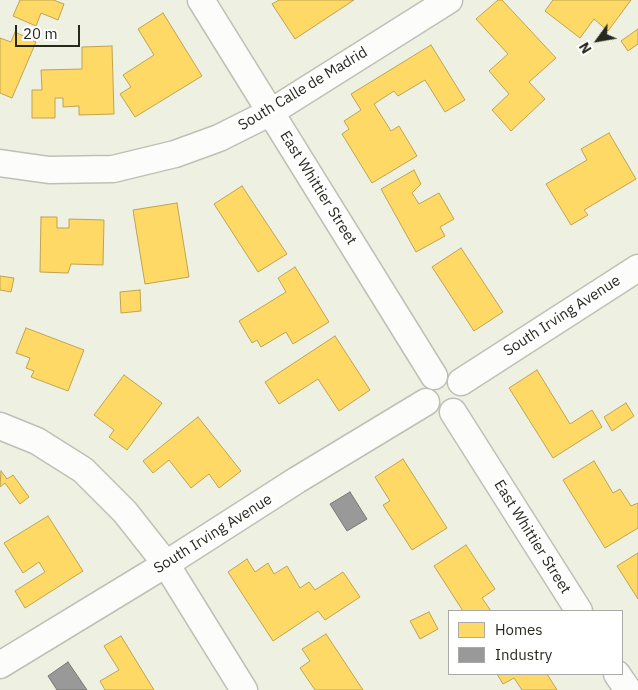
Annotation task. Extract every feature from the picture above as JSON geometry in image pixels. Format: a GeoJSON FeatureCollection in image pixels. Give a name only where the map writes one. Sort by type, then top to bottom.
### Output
{"type":"FeatureCollection","features":[{"type":"Feature","properties":{"kind":"street","name":"East Whittier Street"},"geometry":{"type":"LineString","coordinates":[[201,0],[434,376]]}},
{"type":"Feature","properties":{"kind":"street","name":"South Calle de Madrid"},"geometry":{"type":"LineString","coordinates":[[0,163],[48,170],[113,169],[175,154],[219,138],[271,112],[449,0]]}},
{"type":"Feature","properties":{"kind":"street","name":"South Irving Avenue"},"geometry":{"type":"LineString","coordinates":[[461,382],[638,268]]}},
{"type":"Feature","properties":{"kind":"street"},"geometry":{"type":"LineString","coordinates":[[444,373],[450,374],[461,382],[465,395],[459,408],[454,412],[447,414],[435,411],[426,402],[425,389],[427,383],[434,376],[444,373]]}},
{"type":"Feature","properties":{"kind":"street","name":"South Irving Avenue"},"geometry":{"type":"LineString","coordinates":[[0,666],[426,402]]}},
{"type":"Feature","properties":{"kind":"street","name":"East Whittier Street"},"geometry":{"type":"LineString","coordinates":[[454,412],[578,610]]}},
{"type":"Feature","properties":{"kind":"street"},"geometry":{"type":"LineString","coordinates":[[0,426],[37,441],[83,470],[124,512],[166,564],[244,690]]}},
{"type":"Feature","properties":{"kind":"street"},"geometry":{"type":"LineString","coordinates":[[619,675],[628,690]]}},
{"type":"Feature","properties":{"kind":"building: Homes"},"geometry":{"type":"Polygon","coordinates":[[[20,0],[53,0],[64,4],[58,20],[41,13],[36,26],[13,16],[20,0]]]}},
{"type":"Feature","properties":{"kind":"building: Homes"},"geometry":{"type":"Polygon","coordinates":[[[279,0],[354,0],[295,39],[272,4],[279,0]]]}},
{"type":"Feature","properties":{"kind":"building: Homes"},"geometry":{"type":"Polygon","coordinates":[[[498,0],[502,0],[556,58],[529,82],[545,99],[511,131],[492,110],[509,94],[489,71],[508,54],[476,19],[498,0]]]}},
{"type":"Feature","properties":{"kind":"building: Homes"},"geometry":{"type":"Polygon","coordinates":[[[553,0],[631,0],[608,31],[594,19],[580,38],[545,11],[553,0]]]}},
{"type":"Feature","properties":{"kind":"building: Homes"},"geometry":{"type":"Polygon","coordinates":[[[163,13],[202,76],[135,117],[120,94],[131,87],[123,75],[154,55],[138,29],[163,13]]]}},
{"type":"Feature","properties":{"kind":"building: Homes"},"geometry":{"type":"Polygon","coordinates":[[[638,29],[638,44],[628,51],[621,41],[638,29]]]}},
{"type":"Feature","properties":{"kind":"building: Homes"},"geometry":{"type":"Polygon","coordinates":[[[15,32],[36,42],[12,98],[0,93],[0,38],[11,42],[15,32]]]}},
{"type":"Feature","properties":{"kind":"building: Homes"},"geometry":{"type":"Polygon","coordinates":[[[431,45],[465,100],[445,112],[425,80],[398,96],[394,91],[374,104],[391,131],[399,126],[417,156],[372,183],[342,134],[349,129],[344,121],[361,110],[351,94],[431,45]]]}},
{"type":"Feature","properties":{"kind":"building: Homes"},"geometry":{"type":"Polygon","coordinates":[[[112,46],[114,114],[79,115],[79,106],[63,107],[63,98],[55,98],[55,118],[32,118],[32,90],[42,90],[41,70],[82,69],[82,47],[112,46]]]}},
{"type":"Feature","properties":{"kind":"building: Homes"},"geometry":{"type":"Polygon","coordinates":[[[609,133],[636,179],[584,210],[588,215],[571,225],[546,184],[587,160],[581,149],[609,133]]]}},
{"type":"Feature","properties":{"kind":"building: Homes"},"geometry":{"type":"Polygon","coordinates":[[[414,170],[421,184],[412,193],[419,204],[439,193],[454,219],[440,227],[445,236],[416,252],[381,189],[414,170]]]}},
{"type":"Feature","properties":{"kind":"building: Homes"},"geometry":{"type":"Polygon","coordinates":[[[242,186],[287,254],[258,272],[214,204],[242,186]]]}},
{"type":"Feature","properties":{"kind":"building: Homes"},"geometry":{"type":"Polygon","coordinates":[[[177,203],[189,277],[145,284],[133,210],[177,203]]]}},
{"type":"Feature","properties":{"kind":"building: Homes"},"geometry":{"type":"Polygon","coordinates":[[[41,217],[57,217],[57,228],[69,228],[69,219],[104,220],[103,265],[71,264],[68,273],[40,272],[41,217]]]}},
{"type":"Feature","properties":{"kind":"building: Homes"},"geometry":{"type":"Polygon","coordinates":[[[461,248],[503,312],[474,331],[432,267],[461,248]]]}},
{"type":"Feature","properties":{"kind":"building: Homes"},"geometry":{"type":"Polygon","coordinates":[[[295,267],[329,322],[293,344],[286,332],[261,347],[257,340],[252,343],[239,321],[286,292],[278,278],[295,267]]]}},
{"type":"Feature","properties":{"kind":"building: Homes"},"geometry":{"type":"Polygon","coordinates":[[[0,276],[14,278],[11,292],[0,290],[0,276]]]}},
{"type":"Feature","properties":{"kind":"building: Homes"},"geometry":{"type":"Polygon","coordinates":[[[140,290],[141,311],[121,313],[120,292],[140,290]]]}},
{"type":"Feature","properties":{"kind":"building: Homes"},"geometry":{"type":"Polygon","coordinates":[[[26,328],[84,350],[68,391],[31,377],[34,371],[26,368],[30,358],[16,353],[26,328]]]}},
{"type":"Feature","properties":{"kind":"building: Homes"},"geometry":{"type":"Polygon","coordinates":[[[335,336],[370,390],[339,411],[318,379],[279,404],[265,382],[335,336]]]}},
{"type":"Feature","properties":{"kind":"building: Homes"},"geometry":{"type":"Polygon","coordinates":[[[537,370],[570,424],[592,410],[602,427],[553,458],[509,388],[537,370]]]}},
{"type":"Feature","properties":{"kind":"building: Homes"},"geometry":{"type":"Polygon","coordinates":[[[124,375],[162,403],[127,450],[109,437],[114,430],[94,415],[124,375]]]}},
{"type":"Feature","properties":{"kind":"building: Homes"},"geometry":{"type":"Polygon","coordinates":[[[626,403],[634,416],[612,431],[604,417],[626,403]]]}},
{"type":"Feature","properties":{"kind":"building: Homes"},"geometry":{"type":"Polygon","coordinates":[[[198,417],[241,471],[219,488],[209,474],[191,488],[169,460],[153,473],[143,461],[198,417]]]}},
{"type":"Feature","properties":{"kind":"building: Homes"},"geometry":{"type":"Polygon","coordinates":[[[403,459],[447,528],[412,550],[383,505],[390,501],[375,477],[403,459]]]}},
{"type":"Feature","properties":{"kind":"building: Homes"},"geometry":{"type":"Polygon","coordinates":[[[594,461],[613,493],[620,489],[631,506],[638,503],[638,528],[605,548],[563,480],[594,461]]]}},
{"type":"Feature","properties":{"kind":"building: Homes"},"geometry":{"type":"Polygon","coordinates":[[[1,471],[7,479],[13,475],[29,497],[20,504],[5,483],[0,487],[1,471]]]}},
{"type":"Feature","properties":{"kind":"building: Homes"},"geometry":{"type":"Polygon","coordinates":[[[48,516],[83,571],[25,608],[15,591],[45,572],[39,562],[23,573],[4,543],[48,516]]]}},
{"type":"Feature","properties":{"kind":"building: Homes"},"geometry":{"type":"Polygon","coordinates":[[[466,545],[495,589],[482,598],[490,610],[462,610],[434,566],[466,545]]]}},
{"type":"Feature","properties":{"kind":"building: Homes"},"geometry":{"type":"Polygon","coordinates":[[[638,553],[638,599],[617,566],[638,553]]]}},
{"type":"Feature","properties":{"kind":"building: Homes"},"geometry":{"type":"Polygon","coordinates":[[[247,559],[255,572],[268,563],[274,574],[287,566],[300,588],[309,582],[315,590],[343,572],[360,597],[325,620],[318,611],[273,641],[228,572],[247,559]]]}},
{"type":"Feature","properties":{"kind":"building: Homes"},"geometry":{"type":"Polygon","coordinates":[[[429,612],[438,629],[420,639],[410,621],[429,612]]]}},
{"type":"Feature","properties":{"kind":"building: Homes"},"geometry":{"type":"Polygon","coordinates":[[[326,634],[363,690],[315,690],[300,668],[310,661],[302,649],[326,634]]]}},
{"type":"Feature","properties":{"kind":"building: Homes"},"geometry":{"type":"Polygon","coordinates":[[[121,636],[154,690],[105,690],[100,681],[119,670],[104,646],[121,636]]]}},
{"type":"Feature","properties":{"kind":"building: Homes"},"geometry":{"type":"Polygon","coordinates":[[[498,675],[548,675],[557,690],[522,690],[514,678],[503,684],[498,675]]]}},
{"type":"Feature","properties":{"kind":"building: Industry"},"geometry":{"type":"Polygon","coordinates":[[[350,492],[367,519],[347,531],[330,504],[350,492]]]}},
{"type":"Feature","properties":{"kind":"building: Industry"},"geometry":{"type":"Polygon","coordinates":[[[68,662],[87,690],[57,690],[48,676],[68,662]]]}}]}
